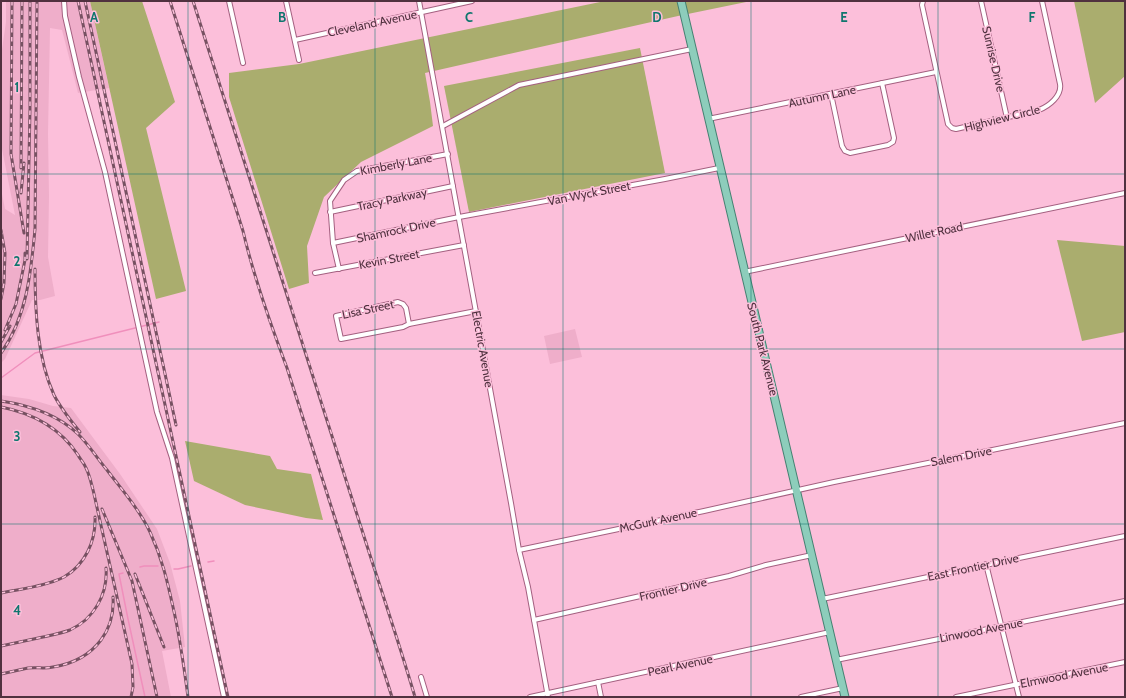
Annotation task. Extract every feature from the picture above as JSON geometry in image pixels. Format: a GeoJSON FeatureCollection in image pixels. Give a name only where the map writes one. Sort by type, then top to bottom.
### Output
{"type":"FeatureCollection","features":[{"type":"Feature","properties":{"kind":"main road","name":"South Park Avenue"},"geometry":{"type":"LineString","coordinates":[[681,1],[719,168],[845,697]]}},
{"type":"Feature","properties":{"kind":"street"},"geometry":{"type":"LineString","coordinates":[[64,1],[65,16],[70,38],[105,172],[158,412],[172,458],[224,697]]}},
{"type":"Feature","properties":{"kind":"street"},"geometry":{"type":"LineString","coordinates":[[229,1],[243,63]]}},
{"type":"Feature","properties":{"kind":"street"},"geometry":{"type":"LineString","coordinates":[[286,1],[300,60]]}},
{"type":"Feature","properties":{"kind":"street","name":"Electric Avenue"},"geometry":{"type":"LineString","coordinates":[[419,1],[443,126],[519,550],[548,695]]}},
{"type":"Feature","properties":{"kind":"street","name":"Cleveland Avenue"},"geometry":{"type":"LineString","coordinates":[[295,40],[472,1]]}},
{"type":"Feature","properties":{"kind":"street","name":"Highview Circle"},"geometry":{"type":"LineString","coordinates":[[923,1],[922,5],[948,124],[952,128],[956,129],[1007,118],[1043,108],[1056,97],[1060,91],[1060,84],[1042,1]]}},
{"type":"Feature","properties":{"kind":"street","name":"Sunrise Drive"},"geometry":{"type":"LineString","coordinates":[[981,1],[1007,118]]}},
{"type":"Feature","properties":{"kind":"street"},"geometry":{"type":"LineString","coordinates":[[443,126],[519,85],[692,49]]}},
{"type":"Feature","properties":{"kind":"street","name":"Autumn Lane"},"geometry":{"type":"LineString","coordinates":[[708,119],[936,72]]}},
{"type":"Feature","properties":{"kind":"street"},"geometry":{"type":"LineString","coordinates":[[831,94],[842,146],[845,151],[850,153],[888,145],[893,142],[894,138],[882,83]]}},
{"type":"Feature","properties":{"kind":"street","name":"Kimberly Lane"},"geometry":{"type":"LineString","coordinates":[[340,268],[333,243],[330,201],[344,180],[357,171],[448,154]]}},
{"type":"Feature","properties":{"kind":"street","name":"Van Wyck Street"},"geometry":{"type":"LineString","coordinates":[[459,217],[719,168]]}},
{"type":"Feature","properties":{"kind":"street","name":"Tracy Parkway"},"geometry":{"type":"LineString","coordinates":[[330,212],[453,186]]}},
{"type":"Feature","properties":{"kind":"street","name":"Willet Road"},"geometry":{"type":"LineString","coordinates":[[744,272],[1125,193]]}},
{"type":"Feature","properties":{"kind":"street","name":"Shamrock Drive"},"geometry":{"type":"LineString","coordinates":[[333,243],[459,217]]}},
{"type":"Feature","properties":{"kind":"street","name":"Kevin Street"},"geometry":{"type":"LineString","coordinates":[[315,273],[464,245]]}},
{"type":"Feature","properties":{"kind":"street","name":"Lisa Street"},"geometry":{"type":"LineString","coordinates":[[398,302],[403,304],[406,308],[409,324],[404,327],[341,339],[336,316],[398,302]]}},
{"type":"Feature","properties":{"kind":"street"},"geometry":{"type":"LineString","coordinates":[[409,324],[476,311]]}},
{"type":"Feature","properties":{"kind":"street","name":"Salem Drive"},"geometry":{"type":"LineString","coordinates":[[796,490],[1125,423]]}},
{"type":"Feature","properties":{"kind":"street","name":"McGurk Avenue"},"geometry":{"type":"LineString","coordinates":[[519,550],[796,490]]}},
{"type":"Feature","properties":{"kind":"street","name":"East Frontier Drive"},"geometry":{"type":"LineString","coordinates":[[822,598],[1125,536]]}},
{"type":"Feature","properties":{"kind":"street","name":"Frontier Drive"},"geometry":{"type":"LineString","coordinates":[[534,620],[729,576],[766,565],[812,555]]}},
{"type":"Feature","properties":{"kind":"street"},"geometry":{"type":"LineString","coordinates":[[986,564],[1019,697]]}},
{"type":"Feature","properties":{"kind":"street","name":"Linwood Avenue"},"geometry":{"type":"LineString","coordinates":[[836,660],[1125,600]]}},
{"type":"Feature","properties":{"kind":"street","name":"Pearl Avenue"},"geometry":{"type":"LineString","coordinates":[[530,697],[548,695],[598,682],[830,632]]}},
{"type":"Feature","properties":{"kind":"street","name":"Elmwood Avenue"},"geometry":{"type":"LineString","coordinates":[[956,697],[1125,662]]}},
{"type":"Feature","properties":{"kind":"street"},"geometry":{"type":"LineString","coordinates":[[421,677],[427,697]]}},
{"type":"Feature","properties":{"kind":"street"},"geometry":{"type":"LineString","coordinates":[[598,682],[601,697]]}},
{"type":"Feature","properties":{"kind":"street"},"geometry":{"type":"LineString","coordinates":[[801,697],[843,688]]}},
{"type":"Feature","properties":{"kind":"shaded area"},"geometry":{"type":"Polygon","coordinates":[[[6,1],[90,1],[109,88],[78,93],[62,30],[50,28],[48,257],[55,296],[40,300],[32,300],[5,359],[1,363],[1,189],[5,209],[15,215],[2,149],[1,134],[1,56],[6,22],[6,1]]]}},
{"type":"Feature","properties":{"kind":"shaded area"},"geometry":{"type":"Polygon","coordinates":[[[575,329],[582,357],[550,364],[544,336],[575,329]]]}},
{"type":"Feature","properties":{"kind":"shaded area"},"geometry":{"type":"Polygon","coordinates":[[[1,395],[29,399],[53,406],[71,408],[120,474],[157,529],[170,563],[180,601],[185,647],[162,651],[171,697],[1,697],[1,395]]]}},
{"type":"Feature","properties":{"kind":"green space"},"geometry":{"type":"Polygon","coordinates":[[[90,1],[142,1],[175,102],[146,128],[186,291],[156,299],[90,1]]]}},
{"type":"Feature","properties":{"kind":"green space"},"geometry":{"type":"Polygon","coordinates":[[[605,1],[751,1],[425,73],[433,126],[361,162],[324,197],[307,246],[309,283],[289,289],[229,97],[229,73],[299,64],[605,1]]]}},
{"type":"Feature","properties":{"kind":"green space"},"geometry":{"type":"Polygon","coordinates":[[[1074,1],[1125,1],[1125,76],[1095,103],[1074,1]]]}},
{"type":"Feature","properties":{"kind":"green space"},"geometry":{"type":"Polygon","coordinates":[[[640,48],[665,173],[469,212],[444,86],[640,48]]]}},
{"type":"Feature","properties":{"kind":"green space"},"geometry":{"type":"Polygon","coordinates":[[[1057,240],[1125,246],[1125,332],[1082,341],[1057,240]]]}},
{"type":"Feature","properties":{"kind":"green space"},"geometry":{"type":"Polygon","coordinates":[[[185,441],[270,456],[277,469],[311,474],[323,520],[306,518],[245,505],[194,481],[185,441]]]}},
{"type":"Feature","properties":{"kind":"waterway"},"geometry":{"type":"LineString","coordinates":[[1,378],[35,353],[159,322]]}},
{"type":"Feature","properties":{"kind":"waterway"},"geometry":{"type":"LineString","coordinates":[[208,562],[214,561]]}},
{"type":"Feature","properties":{"kind":"waterway"},"geometry":{"type":"LineString","coordinates":[[140,567],[158,566]]}},
{"type":"Feature","properties":{"kind":"waterway"},"geometry":{"type":"LineString","coordinates":[[174,569],[191,566]]}},
{"type":"Feature","properties":{"kind":"waterway"},"geometry":{"type":"LineString","coordinates":[[123,573],[119,574],[145,697]]}},
{"type":"Feature","properties":{"kind":"railway"},"geometry":{"type":"LineString","coordinates":[[12,1],[11,154],[24,233]]}},
{"type":"Feature","properties":{"kind":"railway"},"geometry":{"type":"LineString","coordinates":[[21,168],[22,1]]}},
{"type":"Feature","properties":{"kind":"railway"},"geometry":{"type":"LineString","coordinates":[[27,259],[30,109],[30,1]]}},
{"type":"Feature","properties":{"kind":"railway"},"geometry":{"type":"LineString","coordinates":[[1,353],[10,339],[22,309],[29,278],[35,229],[37,1]]}},
{"type":"Feature","properties":{"kind":"railway"},"geometry":{"type":"LineString","coordinates":[[78,1],[228,697]]}},
{"type":"Feature","properties":{"kind":"railway"},"geometry":{"type":"LineString","coordinates":[[85,1],[176,425]]}},
{"type":"Feature","properties":{"kind":"railway"},"geometry":{"type":"LineString","coordinates":[[170,1],[243,231],[257,283],[287,368],[392,697]]}},
{"type":"Feature","properties":{"kind":"railway"},"geometry":{"type":"LineString","coordinates":[[193,1],[415,697]]}},
{"type":"Feature","properties":{"kind":"railway"},"geometry":{"type":"LineString","coordinates":[[21,193],[24,163]]}},
{"type":"Feature","properties":{"kind":"railway"},"geometry":{"type":"LineString","coordinates":[[1,230],[5,253],[4,283],[1,299]]}},
{"type":"Feature","properties":{"kind":"railway"},"geometry":{"type":"LineString","coordinates":[[5,330],[16,304],[25,260],[25,253]]}},
{"type":"Feature","properties":{"kind":"railway"},"geometry":{"type":"LineString","coordinates":[[35,269],[38,334],[48,381],[54,395],[66,415],[80,432]]}},
{"type":"Feature","properties":{"kind":"railway"},"geometry":{"type":"LineString","coordinates":[[1,342],[10,326]]}},
{"type":"Feature","properties":{"kind":"railway"},"geometry":{"type":"LineString","coordinates":[[1,401],[32,408],[52,416],[70,427],[89,447],[141,515],[150,532],[161,560],[171,597],[178,630],[188,697]]}},
{"type":"Feature","properties":{"kind":"railway"},"geometry":{"type":"LineString","coordinates":[[1,407],[24,413],[54,430],[71,445],[87,471],[91,481],[132,664],[133,687],[131,697]]}},
{"type":"Feature","properties":{"kind":"railway"},"geometry":{"type":"LineString","coordinates":[[102,509],[132,581],[157,697]]}},
{"type":"Feature","properties":{"kind":"railway"},"geometry":{"type":"LineString","coordinates":[[1,593],[50,583],[71,572],[78,566],[88,552],[94,535],[95,517]]}},
{"type":"Feature","properties":{"kind":"railway"},"geometry":{"type":"LineString","coordinates":[[1,646],[60,633],[79,625],[98,605],[105,587],[106,568]]}},
{"type":"Feature","properties":{"kind":"railway"},"geometry":{"type":"LineString","coordinates":[[135,574],[164,647]]}},
{"type":"Feature","properties":{"kind":"railway"},"geometry":{"type":"LineString","coordinates":[[1,674],[28,668],[60,666],[86,655],[96,646],[107,630],[112,614],[113,597]]}}]}
